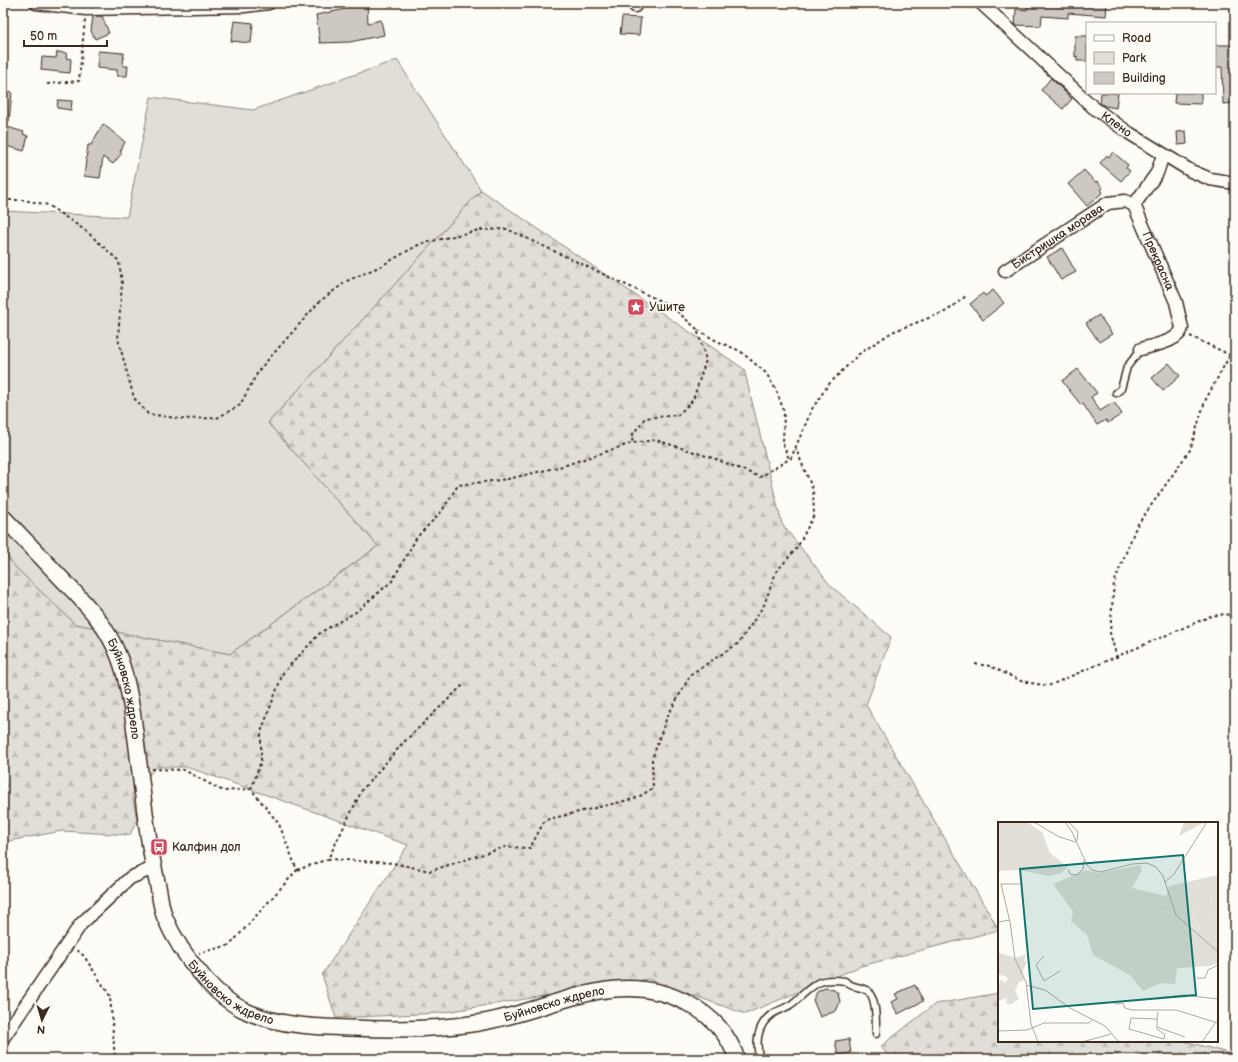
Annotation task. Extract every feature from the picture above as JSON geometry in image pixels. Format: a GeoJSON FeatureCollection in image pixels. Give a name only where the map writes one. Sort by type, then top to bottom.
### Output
{"type":"FeatureCollection","features":[{"type":"Feature","properties":{"kind":"street"},"geometry":{"type":"LineString","coordinates":[[36,3],[86,9],[245,6],[268,3]]}},
{"type":"Feature","properties":{"kind":"street","name":"Клено"},"geometry":{"type":"LineString","coordinates":[[981,3],[1094,108],[1163,155],[1191,171],[1210,179],[1235,183]]}},
{"type":"Feature","properties":{"kind":"street"},"geometry":{"type":"LineString","coordinates":[[1134,205],[1157,173],[1163,155]]}},
{"type":"Feature","properties":{"kind":"street","name":"Бистришка морава"},"geometry":{"type":"LineString","coordinates":[[1005,271],[1108,203],[1125,201],[1134,205]]}},
{"type":"Feature","properties":{"kind":"street","name":"Прекрасна"},"geometry":{"type":"LineString","coordinates":[[1134,205],[1176,302],[1182,324],[1181,332]]}},
{"type":"Feature","properties":{"kind":"street"},"geometry":{"type":"LineString","coordinates":[[1141,349],[1172,339],[1181,332]]}},
{"type":"Feature","properties":{"kind":"street","name":"Буйновско ждрело"},"geometry":{"type":"LineString","coordinates":[[3,517],[98,616],[119,657],[132,704],[153,868],[165,918],[185,956],[214,990],[246,1011],[281,1022],[314,1027],[392,1030],[445,1028],[481,1023],[562,1000],[609,989],[631,987],[651,989],[668,994],[700,1009],[719,1025],[730,1042],[737,1059]]}},
{"type":"Feature","properties":{"kind":"street"},"geometry":{"type":"LineString","coordinates":[[3,1038],[81,924],[130,878],[153,868]]}},
{"type":"Feature","properties":{"kind":"lane"},"geometry":{"type":"LineString","coordinates":[[1116,393],[1121,389],[1127,367],[1141,349]]}},
{"type":"Feature","properties":{"kind":"lane"},"geometry":{"type":"LineString","coordinates":[[760,1059],[757,1040],[764,1021],[772,1014],[792,1004],[816,983],[823,980],[845,981],[849,985],[868,992],[872,997],[876,1016],[876,1034]]}},
{"type":"Feature","properties":{"kind":"path"},"geometry":{"type":"LineString","coordinates":[[47,84],[79,81],[86,9]]}},
{"type":"Feature","properties":{"kind":"path"},"geometry":{"type":"LineString","coordinates":[[3,200],[24,200],[48,205],[86,231],[119,262],[122,283],[118,339],[134,398],[148,414],[182,419],[217,418],[240,405],[259,370],[320,301],[347,281],[381,266],[420,244],[479,230],[507,229],[671,306],[697,329],[717,341],[740,351],[766,373],[776,390],[784,411],[783,444],[789,459]]}},
{"type":"Feature","properties":{"kind":"path"},"geometry":{"type":"LineString","coordinates":[[252,789],[261,761],[261,732],[283,673],[322,632],[356,612],[392,581],[417,537],[442,511],[458,485],[508,479],[563,466],[632,443],[656,440],[713,458],[760,477],[789,459],[796,449],[812,409],[828,385],[859,354],[892,332],[947,311],[966,296]]}},
{"type":"Feature","properties":{"kind":"path"},"geometry":{"type":"LineString","coordinates":[[632,443],[632,434],[645,418],[678,415],[693,400],[706,360],[697,329]]}},
{"type":"Feature","properties":{"kind":"path"},"geometry":{"type":"LineString","coordinates":[[1181,332],[1230,355]]}},
{"type":"Feature","properties":{"kind":"path"},"geometry":{"type":"LineString","coordinates":[[1117,658],[1110,633],[1114,583],[1136,527],[1190,450],[1206,401],[1230,355],[1235,349]]}},
{"type":"Feature","properties":{"kind":"path"},"geometry":{"type":"LineString","coordinates":[[185,956],[230,945],[297,870],[328,859],[393,863],[430,871],[505,847],[530,848],[545,820],[637,798],[653,788],[652,759],[667,717],[690,674],[739,643],[764,605],[776,572],[797,548],[814,515],[813,490],[796,449]]}},
{"type":"Feature","properties":{"kind":"path"},"geometry":{"type":"LineString","coordinates":[[975,664],[990,666],[1021,681],[1048,686],[1117,658],[1211,616],[1225,614],[1235,616]]}},
{"type":"Feature","properties":{"kind":"path"},"geometry":{"type":"LineString","coordinates":[[328,859],[362,790],[403,743],[465,683]]}},
{"type":"Feature","properties":{"kind":"path"},"geometry":{"type":"LineString","coordinates":[[140,768],[184,770],[223,791],[252,789]]}},
{"type":"Feature","properties":{"kind":"path"},"geometry":{"type":"LineString","coordinates":[[252,789],[280,824],[297,870]]}},
{"type":"Feature","properties":{"kind":"path"},"geometry":{"type":"LineString","coordinates":[[68,944],[84,956],[110,996],[115,1059]]}},
{"type":"Feature","properties":{"kind":"green space"},"geometry":{"type":"Polygon","coordinates":[[[397,60],[481,190],[268,423],[378,546],[230,654],[75,624],[16,568],[3,551],[3,211],[127,217],[151,97],[253,110],[397,60]]]}},
{"type":"Feature","properties":{"kind":"green space"},"geometry":{"type":"Polygon","coordinates":[[[481,190],[744,369],[782,524],[831,586],[891,637],[866,705],[998,930],[861,966],[745,1014],[648,979],[440,1013],[336,1018],[322,975],[408,845],[187,767],[156,767],[132,795],[137,819],[130,835],[62,831],[3,842],[3,551],[16,568],[75,624],[230,654],[378,546],[268,423],[481,190]]]}},
{"type":"Feature","properties":{"kind":"green space"},"geometry":{"type":"Polygon","coordinates":[[[998,993],[998,1042],[1188,1042],[1235,1055],[1235,1059],[893,1059],[880,1047],[935,1004],[998,993]]]}},
{"type":"Feature","properties":{"kind":"building"},"geometry":{"type":"Polygon","coordinates":[[[345,3],[367,3],[368,23],[381,20],[384,35],[350,42],[320,43],[316,15],[346,9],[345,3]]]}},
{"type":"Feature","properties":{"kind":"building"},"geometry":{"type":"Polygon","coordinates":[[[1028,3],[1107,3],[1106,16],[1068,13],[1068,18],[1042,16],[1041,26],[1015,25],[1016,9],[1027,10],[1028,3]]]}},
{"type":"Feature","properties":{"kind":"building"},"geometry":{"type":"Polygon","coordinates":[[[93,16],[102,16],[109,33],[95,39],[91,31],[93,16]]]}},
{"type":"Feature","properties":{"kind":"building"},"geometry":{"type":"Polygon","coordinates":[[[622,17],[641,18],[639,35],[620,34],[622,17]]]}},
{"type":"Feature","properties":{"kind":"building"},"geometry":{"type":"Polygon","coordinates":[[[234,21],[253,23],[251,43],[231,41],[234,21]]]}},
{"type":"Feature","properties":{"kind":"building"},"geometry":{"type":"Polygon","coordinates":[[[1075,36],[1086,36],[1086,61],[1077,61],[1077,56],[1075,57],[1075,36]]]}},
{"type":"Feature","properties":{"kind":"building"},"geometry":{"type":"Polygon","coordinates":[[[1216,45],[1235,45],[1235,103],[1223,104],[1222,67],[1216,67],[1216,45]]]}},
{"type":"Feature","properties":{"kind":"building"},"geometry":{"type":"Polygon","coordinates":[[[98,51],[124,53],[123,66],[128,66],[127,76],[117,76],[117,70],[97,68],[98,51]]]}},
{"type":"Feature","properties":{"kind":"building"},"geometry":{"type":"Polygon","coordinates":[[[57,52],[67,53],[66,58],[71,59],[70,73],[41,70],[42,57],[56,58],[57,52]]]}},
{"type":"Feature","properties":{"kind":"building"},"geometry":{"type":"Polygon","coordinates":[[[1051,78],[1072,99],[1063,109],[1041,90],[1051,78]]]}},
{"type":"Feature","properties":{"kind":"building"},"geometry":{"type":"Polygon","coordinates":[[[3,91],[12,92],[9,121],[3,121],[3,91]]]}},
{"type":"Feature","properties":{"kind":"building"},"geometry":{"type":"Polygon","coordinates":[[[1101,94],[1118,94],[1116,108],[1105,106],[1100,103],[1101,94]]]}},
{"type":"Feature","properties":{"kind":"building"},"geometry":{"type":"Polygon","coordinates":[[[1175,94],[1201,94],[1201,104],[1174,103],[1175,94]]]}},
{"type":"Feature","properties":{"kind":"building"},"geometry":{"type":"Polygon","coordinates":[[[58,100],[72,101],[71,110],[57,108],[58,100]]]}},
{"type":"Feature","properties":{"kind":"building"},"geometry":{"type":"Polygon","coordinates":[[[103,124],[125,142],[120,152],[122,153],[113,164],[103,157],[100,178],[84,176],[88,145],[91,145],[103,124]]]}},
{"type":"Feature","properties":{"kind":"building"},"geometry":{"type":"Polygon","coordinates":[[[7,127],[24,132],[23,134],[28,136],[24,151],[3,145],[7,127]]]}},
{"type":"Feature","properties":{"kind":"building"},"geometry":{"type":"Polygon","coordinates":[[[1186,131],[1187,144],[1178,145],[1177,132],[1186,131]]]}},
{"type":"Feature","properties":{"kind":"building"},"geometry":{"type":"Polygon","coordinates":[[[1113,152],[1128,165],[1126,168],[1130,171],[1121,181],[1100,163],[1107,155],[1109,157],[1113,152]]]}},
{"type":"Feature","properties":{"kind":"building"},"geometry":{"type":"Polygon","coordinates":[[[1084,170],[1103,188],[1101,190],[1103,192],[1087,206],[1068,184],[1084,170]]]}},
{"type":"Feature","properties":{"kind":"building"},"geometry":{"type":"Polygon","coordinates":[[[1062,248],[1076,272],[1061,280],[1047,257],[1062,248]]]}},
{"type":"Feature","properties":{"kind":"building"},"geometry":{"type":"Polygon","coordinates":[[[993,290],[1004,303],[983,320],[970,304],[983,293],[985,296],[993,290]]]}},
{"type":"Feature","properties":{"kind":"building"},"geometry":{"type":"Polygon","coordinates":[[[1099,315],[1112,334],[1099,342],[1086,323],[1099,315]]]}},
{"type":"Feature","properties":{"kind":"building"},"geometry":{"type":"Polygon","coordinates":[[[1169,363],[1180,376],[1163,391],[1152,378],[1169,363]]]}},
{"type":"Feature","properties":{"kind":"building"},"geometry":{"type":"Polygon","coordinates":[[[1078,369],[1097,393],[1091,397],[1100,411],[1114,402],[1122,414],[1108,423],[1106,420],[1097,425],[1083,404],[1081,405],[1062,381],[1078,369]]]}},
{"type":"Feature","properties":{"kind":"building"},"geometry":{"type":"Polygon","coordinates":[[[915,985],[923,1001],[898,1014],[891,1002],[898,999],[895,994],[915,985]]]}},
{"type":"Feature","properties":{"kind":"building"},"geometry":{"type":"Polygon","coordinates":[[[825,988],[834,990],[838,993],[840,1002],[836,1011],[820,1017],[813,1000],[817,992],[825,988]]]}},
{"type":"Feature","properties":{"kind":"building"},"geometry":{"type":"Polygon","coordinates":[[[849,1039],[851,1053],[838,1055],[835,1041],[849,1039]]]}},
{"type":"Feature","properties":{"kind":"place","name":"Ушите"},"geometry":{"type":"Point","coordinates":[636,307]}},
{"type":"Feature","properties":{"kind":"place","name":"Калфин дол"},"geometry":{"type":"Point","coordinates":[159,847]}}]}
